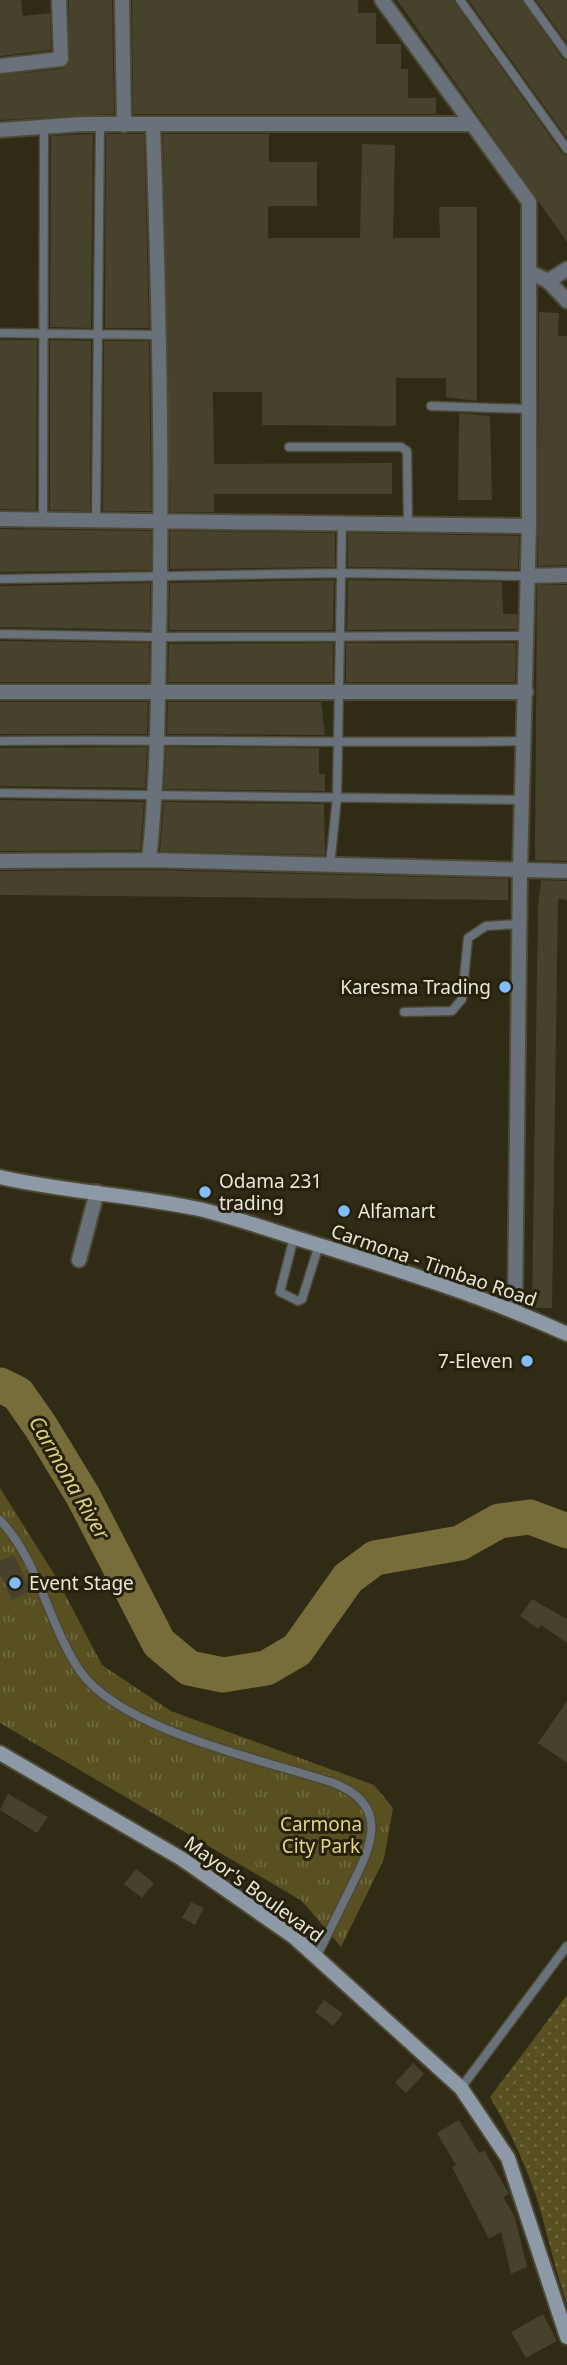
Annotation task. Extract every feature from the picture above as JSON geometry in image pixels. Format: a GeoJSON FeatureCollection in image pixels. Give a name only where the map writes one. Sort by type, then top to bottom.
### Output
{"type":"FeatureCollection","features":[{"type":"Feature","properties":{"kind":"main road","name":"Carmona - Timbao Road"},"geometry":{"type":"LineString","coordinates":[[0,1177],[50,1188],[97,1192],[200,1210],[294,1237],[515,1311],[567,1334]]}},
{"type":"Feature","properties":{"kind":"main road","name":"Mayor's Boulevard"},"geometry":{"type":"LineString","coordinates":[[0,1753],[182,1859],[294,1937],[461,2088],[508,2158],[567,2337]]}},
{"type":"Feature","properties":{"kind":"street"},"geometry":{"type":"LineString","coordinates":[[0,66],[61,59],[59,0]]}},
{"type":"Feature","properties":{"kind":"street"},"geometry":{"type":"LineString","coordinates":[[122,0],[124,125]]}},
{"type":"Feature","properties":{"kind":"street"},"geometry":{"type":"LineString","coordinates":[[382,0],[529,202],[529,526],[519,924],[515,1311]]}},
{"type":"Feature","properties":{"kind":"street"},"geometry":{"type":"LineString","coordinates":[[0,130],[100,124],[472,124]]}},
{"type":"Feature","properties":{"kind":"street"},"geometry":{"type":"LineString","coordinates":[[149,860],[157,793],[161,576],[160,335],[153,125]]}},
{"type":"Feature","properties":{"kind":"street"},"geometry":{"type":"LineString","coordinates":[[548,281],[567,269]]}},
{"type":"Feature","properties":{"kind":"street"},"geometry":{"type":"LineString","coordinates":[[529,272],[548,281],[567,301]]}},
{"type":"Feature","properties":{"kind":"street"},"geometry":{"type":"LineString","coordinates":[[0,519],[529,526]]}},
{"type":"Feature","properties":{"kind":"street"},"geometry":{"type":"LineString","coordinates":[[528,576],[567,575]]}},
{"type":"Feature","properties":{"kind":"street"},"geometry":{"type":"LineString","coordinates":[[0,692],[526,692]]}},
{"type":"Feature","properties":{"kind":"street"},"geometry":{"type":"LineString","coordinates":[[0,861],[149,860],[567,871]]}},
{"type":"Feature","properties":{"kind":"street"},"geometry":{"type":"LineString","coordinates":[[79,1261],[97,1192]]}},
{"type":"Feature","properties":{"kind":"lane"},"geometry":{"type":"LineString","coordinates":[[460,0],[567,149]]}},
{"type":"Feature","properties":{"kind":"lane"},"geometry":{"type":"LineString","coordinates":[[528,0],[567,54]]}},
{"type":"Feature","properties":{"kind":"lane"},"geometry":{"type":"LineString","coordinates":[[96,521],[100,124]]}},
{"type":"Feature","properties":{"kind":"lane"},"geometry":{"type":"LineString","coordinates":[[43,520],[44,127]]}},
{"type":"Feature","properties":{"kind":"lane"},"geometry":{"type":"LineString","coordinates":[[0,333],[160,335]]}},
{"type":"Feature","properties":{"kind":"lane"},"geometry":{"type":"LineString","coordinates":[[431,406],[529,409]]}},
{"type":"Feature","properties":{"kind":"lane"},"geometry":{"type":"LineString","coordinates":[[289,447],[401,447],[407,451],[408,524]]}},
{"type":"Feature","properties":{"kind":"lane"},"geometry":{"type":"LineString","coordinates":[[330,866],[339,744],[342,523]]}},
{"type":"Feature","properties":{"kind":"lane"},"geometry":{"type":"LineString","coordinates":[[0,579],[341,573],[528,576]]}},
{"type":"Feature","properties":{"kind":"lane"},"geometry":{"type":"LineString","coordinates":[[0,634],[159,637],[527,636]]}},
{"type":"Feature","properties":{"kind":"lane"},"geometry":{"type":"LineString","coordinates":[[0,741],[157,740],[339,744],[525,741]]}},
{"type":"Feature","properties":{"kind":"lane"},"geometry":{"type":"LineString","coordinates":[[0,793],[524,800]]}},
{"type":"Feature","properties":{"kind":"lane"},"geometry":{"type":"LineString","coordinates":[[404,1012],[452,1011],[462,999],[468,938],[486,926],[519,924]]}},
{"type":"Feature","properties":{"kind":"lane"},"geometry":{"type":"LineString","coordinates":[[294,1237],[280,1292],[298,1301],[302,1298],[318,1245]]}},
{"type":"Feature","properties":{"kind":"lane"},"geometry":{"type":"LineString","coordinates":[[0,1520],[23,1550],[50,1617],[74,1660],[98,1692],[145,1722],[331,1782],[359,1796],[368,1810],[372,1846],[316,1957]]}},
{"type":"Feature","properties":{"kind":"lane"},"geometry":{"type":"LineString","coordinates":[[461,2088],[567,1946]]}},
{"type":"Feature","properties":{"kind":"green space","name":"Carmona City Park"},"geometry":{"type":"Polygon","coordinates":[[[0,1488],[56,1577],[102,1665],[171,1711],[374,1785],[393,1808],[384,1859],[341,1947],[302,1901],[0,1723],[0,1488]]]}},
{"type":"Feature","properties":{"kind":"green space"},"geometry":{"type":"Polygon","coordinates":[[[567,1995],[567,2304],[532,2185],[513,2140],[490,2097],[567,1995]]]}},
{"type":"Feature","properties":{"kind":"building"},"geometry":{"type":"Polygon","coordinates":[[[0,0],[21,0],[23,16],[50,13],[51,50],[0,56],[0,0]]]}},
{"type":"Feature","properties":{"kind":"building"},"geometry":{"type":"Polygon","coordinates":[[[69,0],[112,0],[114,114],[0,120],[0,75],[62,69],[69,64],[69,0]]]}},
{"type":"Feature","properties":{"kind":"building"},"geometry":{"type":"Polygon","coordinates":[[[132,0],[358,0],[358,13],[376,13],[376,44],[401,44],[401,69],[408,69],[408,98],[436,98],[436,114],[133,114],[132,0]]]}},
{"type":"Feature","properties":{"kind":"building"},"geometry":{"type":"Polygon","coordinates":[[[397,0],[453,0],[562,153],[567,156],[567,242],[397,0]]]}},
{"type":"Feature","properties":{"kind":"building"},"geometry":{"type":"Polygon","coordinates":[[[468,0],[522,0],[562,58],[567,61],[567,138],[468,0]]]}},
{"type":"Feature","properties":{"kind":"building"},"geometry":{"type":"Polygon","coordinates":[[[536,0],[567,0],[567,43],[536,0]]]}},
{"type":"Feature","properties":{"kind":"building"},"geometry":{"type":"Polygon","coordinates":[[[93,134],[91,328],[50,327],[51,136],[93,134]]]}},
{"type":"Feature","properties":{"kind":"building"},"geometry":{"type":"Polygon","coordinates":[[[106,134],[144,134],[149,328],[105,328],[106,134]]]}},
{"type":"Feature","properties":{"kind":"building"},"geometry":{"type":"Polygon","coordinates":[[[163,134],[269,134],[269,162],[317,162],[317,206],[268,206],[268,238],[360,238],[362,144],[395,145],[393,238],[440,238],[439,207],[477,207],[477,401],[446,397],[446,378],[396,378],[396,426],[262,425],[262,392],[213,392],[214,464],[392,463],[392,494],[214,494],[214,512],[170,512],[163,134]]]}},
{"type":"Feature","properties":{"kind":"building"},"geometry":{"type":"Polygon","coordinates":[[[539,312],[559,313],[558,336],[567,336],[567,565],[538,566],[539,312]]]}},
{"type":"Feature","properties":{"kind":"building"},"geometry":{"type":"Polygon","coordinates":[[[0,340],[37,340],[36,510],[0,509],[0,340]]]}},
{"type":"Feature","properties":{"kind":"building"},"geometry":{"type":"Polygon","coordinates":[[[50,340],[91,341],[90,511],[50,510],[50,340]]]}},
{"type":"Feature","properties":{"kind":"building"},"geometry":{"type":"Polygon","coordinates":[[[104,341],[149,341],[151,511],[103,511],[104,341]]]}},
{"type":"Feature","properties":{"kind":"building"},"geometry":{"type":"Polygon","coordinates":[[[459,413],[490,416],[492,500],[458,500],[459,413]]]}},
{"type":"Feature","properties":{"kind":"building"},"geometry":{"type":"Polygon","coordinates":[[[0,529],[151,531],[151,570],[0,572],[0,529]]]}},
{"type":"Feature","properties":{"kind":"building"},"geometry":{"type":"Polygon","coordinates":[[[170,531],[335,533],[335,567],[170,569],[170,531]]]}},
{"type":"Feature","properties":{"kind":"building"},"geometry":{"type":"Polygon","coordinates":[[[348,533],[519,536],[518,569],[348,567],[348,533]]]}},
{"type":"Feature","properties":{"kind":"building"},"geometry":{"type":"Polygon","coordinates":[[[334,580],[333,630],[169,630],[170,583],[334,580]]]}},
{"type":"Feature","properties":{"kind":"building"},"geometry":{"type":"Polygon","coordinates":[[[348,580],[502,582],[503,614],[517,614],[517,629],[347,630],[348,580]]]}},
{"type":"Feature","properties":{"kind":"building"},"geometry":{"type":"Polygon","coordinates":[[[150,583],[150,630],[0,627],[0,586],[150,583]]]}},
{"type":"Feature","properties":{"kind":"building"},"geometry":{"type":"Polygon","coordinates":[[[537,585],[567,585],[567,861],[535,860],[537,585]]]}},
{"type":"Feature","properties":{"kind":"building"},"geometry":{"type":"Polygon","coordinates":[[[0,641],[149,643],[149,682],[0,682],[0,641]]]}},
{"type":"Feature","properties":{"kind":"building"},"geometry":{"type":"Polygon","coordinates":[[[333,643],[333,682],[168,682],[169,644],[333,643]]]}},
{"type":"Feature","properties":{"kind":"building"},"geometry":{"type":"Polygon","coordinates":[[[346,643],[516,643],[515,682],[346,682],[346,643]]]}},
{"type":"Feature","properties":{"kind":"building"},"geometry":{"type":"Polygon","coordinates":[[[0,702],[148,702],[147,734],[0,734],[0,702]]]}},
{"type":"Feature","properties":{"kind":"building"},"geometry":{"type":"Polygon","coordinates":[[[168,702],[321,702],[325,735],[167,734],[168,702]]]}},
{"type":"Feature","properties":{"kind":"building"},"geometry":{"type":"Polygon","coordinates":[[[147,747],[145,788],[0,786],[0,748],[147,747]]]}},
{"type":"Feature","properties":{"kind":"building"},"geometry":{"type":"Polygon","coordinates":[[[166,747],[319,748],[319,774],[325,774],[325,791],[164,789],[166,747]]]}},
{"type":"Feature","properties":{"kind":"building"},"geometry":{"type":"Polygon","coordinates":[[[0,800],[144,802],[140,850],[0,851],[0,800]]]}},
{"type":"Feature","properties":{"kind":"building"},"geometry":{"type":"Polygon","coordinates":[[[164,802],[324,804],[325,855],[160,851],[164,802]]]}},
{"type":"Feature","properties":{"kind":"building"},"geometry":{"type":"Polygon","coordinates":[[[149,870],[508,879],[508,900],[0,895],[0,871],[149,870]]]}},
{"type":"Feature","properties":{"kind":"building"},"geometry":{"type":"Polygon","coordinates":[[[541,880],[567,881],[567,900],[558,899],[552,1308],[532,1308],[538,907],[541,880]]]}},
{"type":"Feature","properties":{"kind":"building","name":"Event Stage"},"geometry":{"type":"Polygon","coordinates":[[[14,1555],[31,1591],[12,1600],[0,1574],[0,1561],[14,1555]]]}},
{"type":"Feature","properties":{"kind":"building"},"geometry":{"type":"Polygon","coordinates":[[[532,1599],[567,1619],[567,1643],[541,1625],[538,1629],[520,1616],[532,1599]]]}},
{"type":"Feature","properties":{"kind":"building"},"geometry":{"type":"Polygon","coordinates":[[[567,1701],[567,1763],[538,1743],[567,1701]]]}},
{"type":"Feature","properties":{"kind":"building"},"geometry":{"type":"Polygon","coordinates":[[[8,1794],[48,1817],[37,1833],[0,1810],[8,1794]]]}},
{"type":"Feature","properties":{"kind":"building"},"geometry":{"type":"Polygon","coordinates":[[[136,1869],[154,1883],[142,1898],[124,1884],[136,1869]]]}},
{"type":"Feature","properties":{"kind":"building"},"geometry":{"type":"Polygon","coordinates":[[[191,1902],[204,1908],[195,1925],[182,1918],[191,1902]]]}},
{"type":"Feature","properties":{"kind":"building"},"geometry":{"type":"Polygon","coordinates":[[[324,2000],[343,2014],[333,2026],[315,2012],[324,2000]]]}},
{"type":"Feature","properties":{"kind":"building"},"geometry":{"type":"Polygon","coordinates":[[[413,2063],[424,2074],[406,2093],[395,2083],[413,2063]]]}},
{"type":"Feature","properties":{"kind":"building"},"geometry":{"type":"Polygon","coordinates":[[[459,2120],[479,2153],[484,2150],[509,2194],[503,2197],[515,2217],[527,2267],[511,2274],[501,2232],[489,2239],[452,2167],[456,2165],[437,2133],[459,2120]]]}},
{"type":"Feature","properties":{"kind":"building"},"geometry":{"type":"Polygon","coordinates":[[[543,2314],[557,2341],[526,2358],[511,2332],[543,2314]]]}},
{"type":"Feature","properties":{"kind":"waterway","name":"Carmona River"},"geometry":{"type":"LineString","coordinates":[[0,1385],[18,1394],[41,1427],[83,1496],[159,1643],[189,1668],[223,1675],[266,1668],[297,1650],[348,1578],[375,1558],[460,1543],[499,1521],[530,1517],[567,1531]]}},
{"type":"Feature","properties":{"kind":"place","name":"Karesma Trading"},"geometry":{"type":"Point","coordinates":[505,987]}},
{"type":"Feature","properties":{"kind":"place","name":"Odama 231 trading"},"geometry":{"type":"Point","coordinates":[205,1192]}},
{"type":"Feature","properties":{"kind":"place","name":"Alfamart"},"geometry":{"type":"Point","coordinates":[344,1211]}},
{"type":"Feature","properties":{"kind":"place","name":"7-Eleven"},"geometry":{"type":"Point","coordinates":[527,1361]}},
{"type":"Feature","properties":{"kind":"place","name":"Event Stage"},"geometry":{"type":"Point","coordinates":[15,1583]}}]}
